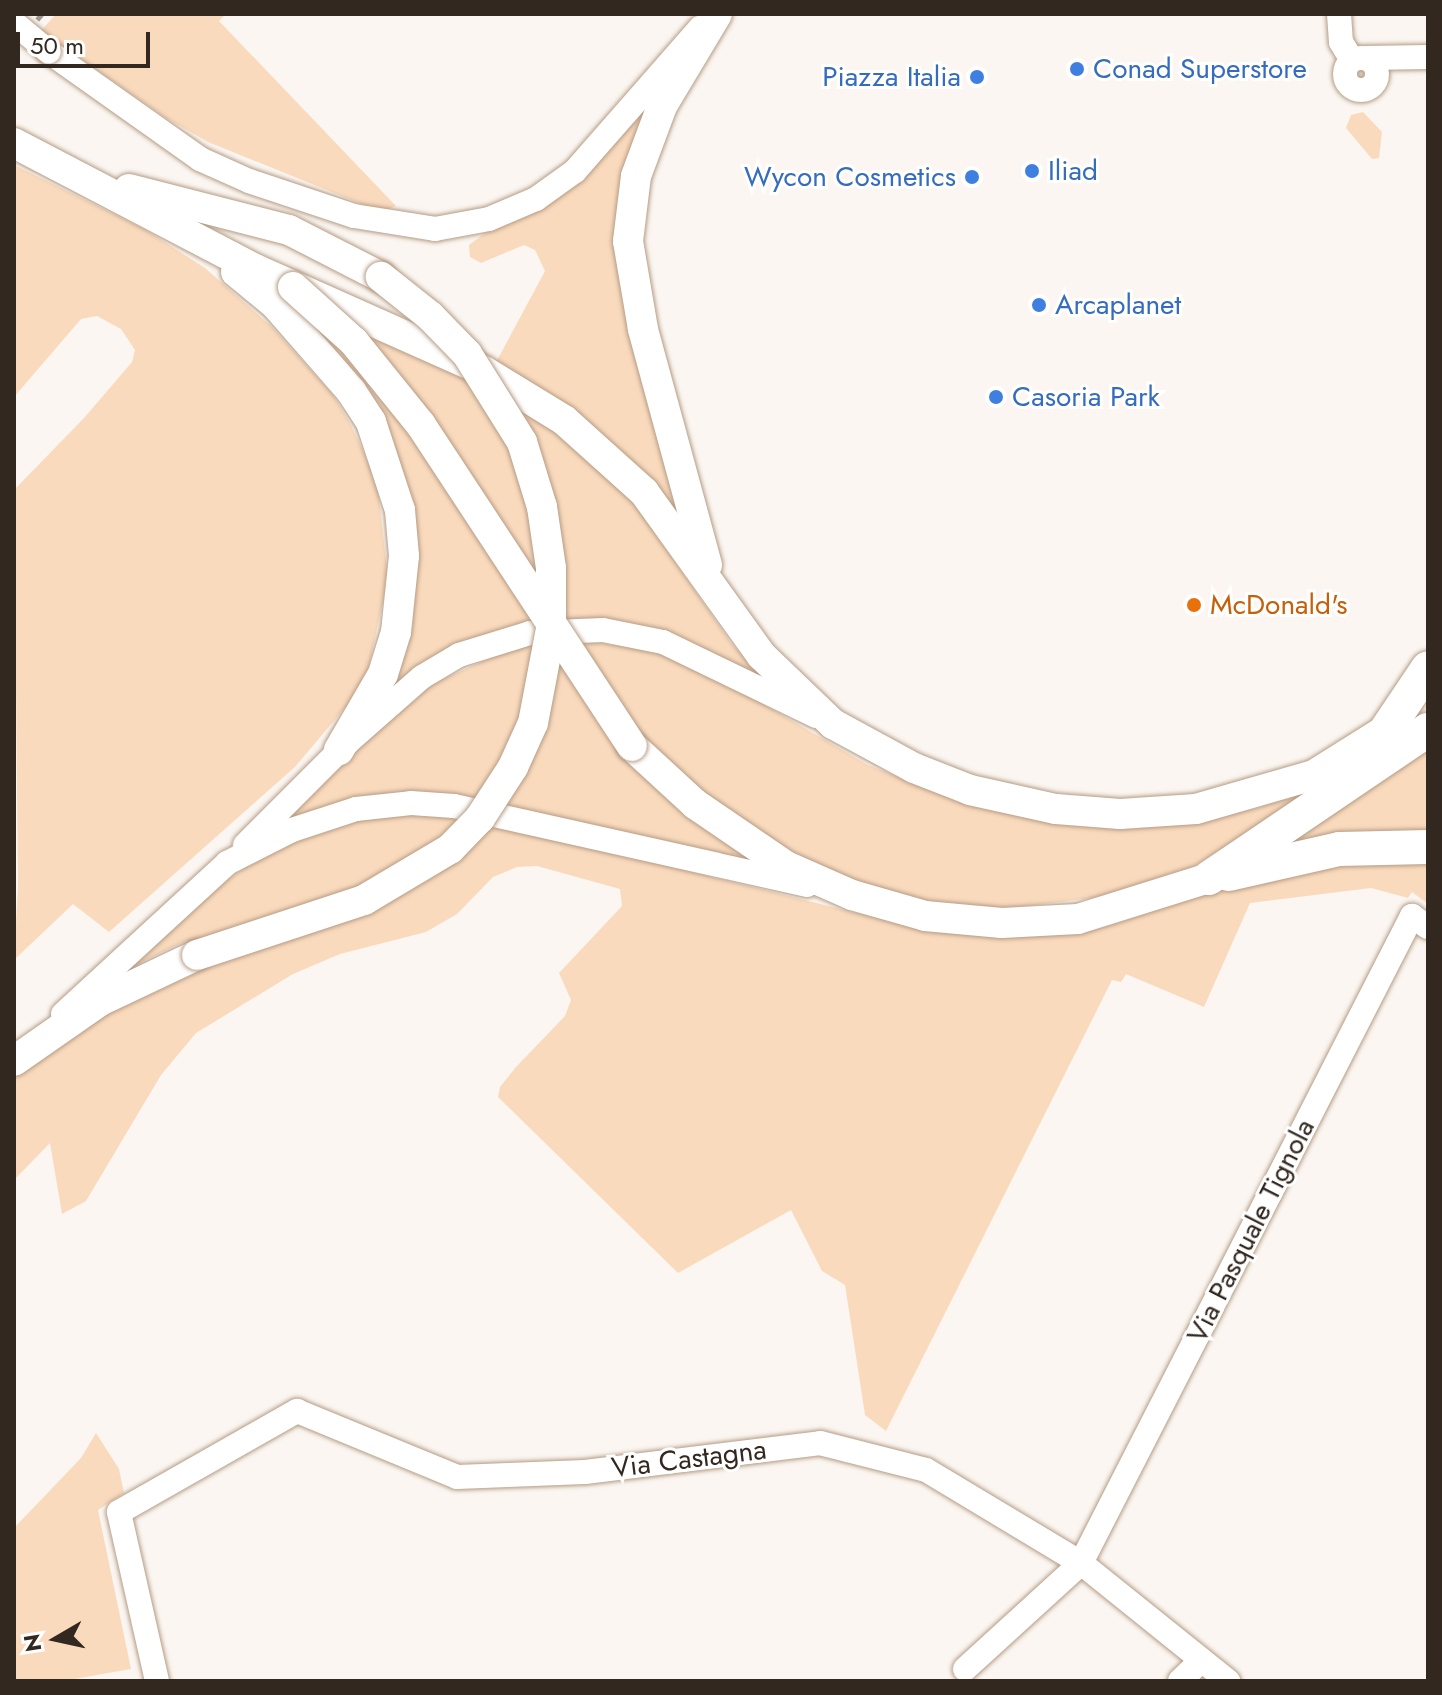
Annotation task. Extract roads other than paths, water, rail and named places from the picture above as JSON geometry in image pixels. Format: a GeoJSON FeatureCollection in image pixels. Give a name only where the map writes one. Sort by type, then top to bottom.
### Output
{"type":"FeatureCollection","features":[{"type":"Feature","properties":{"kind":"highway"},"geometry":{"type":"LineString","coordinates":[[1387,729],[1428,668]]}},
{"type":"Feature","properties":{"kind":"highway"},"geometry":{"type":"LineString","coordinates":[[1387,729],[1428,705]]}},
{"type":"Feature","properties":{"kind":"highway"},"geometry":{"type":"LineString","coordinates":[[1209,878],[1428,730]]}},
{"type":"Feature","properties":{"kind":"highway"},"geometry":{"type":"LineString","coordinates":[[1209,878],[1339,849],[1428,847]]}},
{"type":"Feature","properties":{"kind":"main road"},"geometry":{"type":"LineString","coordinates":[[711,582],[643,329],[628,241],[636,176],[662,106],[716,14]]}},
{"type":"Feature","properties":{"kind":"main road"},"geometry":{"type":"LineString","coordinates":[[14,143],[201,242],[533,399],[594,443],[644,492],[761,655],[833,724],[863,744],[970,790],[1056,809],[1120,814],[1196,809],[1256,796],[1314,775],[1387,729]]}},
{"type":"Feature","properties":{"kind":"main road"},"geometry":{"type":"LineString","coordinates":[[14,1060],[91,999],[197,955],[364,900],[450,849],[480,818],[513,767],[545,676],[551,568],[542,507],[522,442],[493,390],[430,316],[381,277],[289,230],[80,176]]}},
{"type":"Feature","properties":{"kind":"main road"},"geometry":{"type":"LineString","coordinates":[[201,242],[275,304],[351,391],[371,422],[400,510],[404,556],[398,621],[383,674],[339,750]]}},
{"type":"Feature","properties":{"kind":"main road"},"geometry":{"type":"LineString","coordinates":[[293,287],[354,342],[421,425],[632,746],[695,804],[745,841],[786,866],[852,895],[925,916],[1041,922],[1114,912],[1209,878]]}},
{"type":"Feature","properties":{"kind":"street"},"geometry":{"type":"LineString","coordinates":[[14,23],[49,52],[200,159],[354,216],[435,229],[489,219],[536,199],[575,171],[716,14]]}},
{"type":"Feature","properties":{"kind":"street"},"geometry":{"type":"LineString","coordinates":[[1339,14],[1341,42],[1359,59],[1428,57]]}},
{"type":"Feature","properties":{"kind":"street"},"geometry":{"type":"LineString","coordinates":[[91,999],[339,750],[394,699],[459,655],[530,633],[578,629],[663,642],[833,724]]}},
{"type":"Feature","properties":{"kind":"street"},"geometry":{"type":"LineString","coordinates":[[227,863],[292,830],[356,809],[411,803],[454,806],[852,895]]}},
{"type":"Feature","properties":{"kind":"street","name":"Via Pasquale Tignola"},"geometry":{"type":"LineString","coordinates":[[1081,1563],[1412,916],[1428,927]]}},
{"type":"Feature","properties":{"kind":"street","name":"Via Castagna"},"geometry":{"type":"LineString","coordinates":[[157,1681],[119,1512],[297,1411],[457,1477],[585,1472],[820,1443],[926,1470],[1081,1563],[1228,1681]]}},
{"type":"Feature","properties":{"kind":"street"},"geometry":{"type":"LineString","coordinates":[[965,1669],[1081,1563]]}},
{"type":"Feature","properties":{"kind":"street"},"geometry":{"type":"LineString","coordinates":[[1180,1681],[1202,1660]]}},
{"type":"Feature","properties":{"kind":"railway"},"geometry":{"type":"LineString","coordinates":[[14,47],[42,14]]}},
{"type":"Feature","properties":{"kind":"place","name":"Conad Superstore"},"geometry":{"type":"Point","coordinates":[1077,69]}},
{"type":"Feature","properties":{"kind":"place","name":"Piazza Italia"},"geometry":{"type":"Point","coordinates":[977,77]}},
{"type":"Feature","properties":{"kind":"place","name":"Iliad"},"geometry":{"type":"Point","coordinates":[1032,171]}},
{"type":"Feature","properties":{"kind":"place","name":"Wycon Cosmetics"},"geometry":{"type":"Point","coordinates":[972,177]}},
{"type":"Feature","properties":{"kind":"place","name":"Arcaplanet"},"geometry":{"type":"Point","coordinates":[1039,305]}},
{"type":"Feature","properties":{"kind":"place","name":"Casoria Park"},"geometry":{"type":"Point","coordinates":[996,397]}},
{"type":"Feature","properties":{"kind":"place","name":"McDonald's"},"geometry":{"type":"Point","coordinates":[1194,605]}}]}
